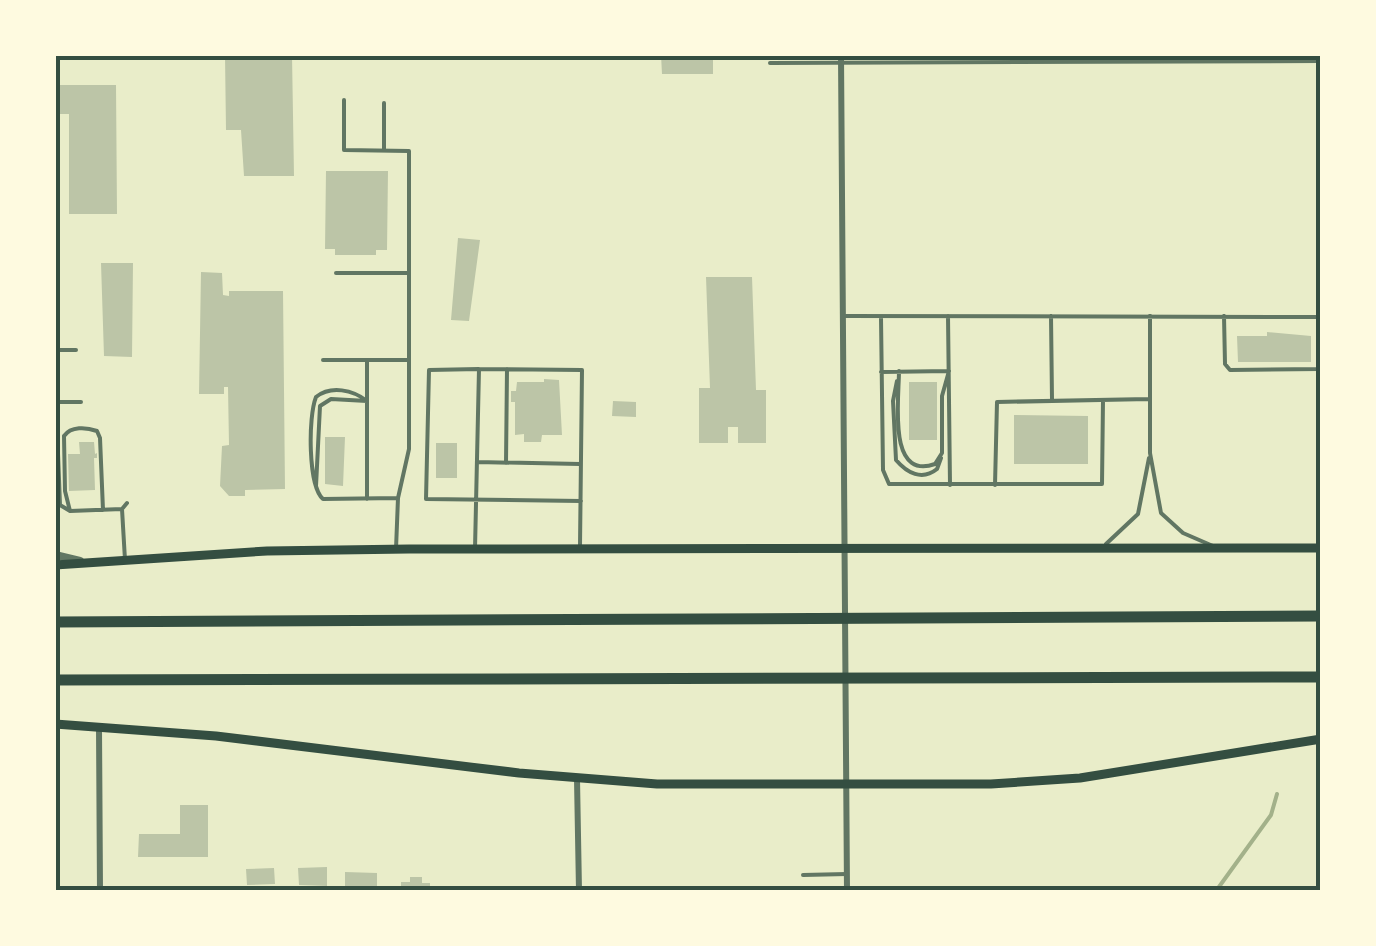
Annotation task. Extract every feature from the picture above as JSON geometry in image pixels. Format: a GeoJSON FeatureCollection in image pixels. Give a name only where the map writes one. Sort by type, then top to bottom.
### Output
{"type":"FeatureCollection","features":[{"type":"Feature","properties":{"kind":"highway"},"geometry":{"type":"LineString","coordinates":[[55,622],[1321,616]]}},
{"type":"Feature","properties":{"kind":"highway"},"geometry":{"type":"LineString","coordinates":[[55,680],[1321,677]]}},
{"type":"Feature","properties":{"kind":"main road"},"geometry":{"type":"LineString","coordinates":[[55,565],[267,551],[396,549],[1321,548]]}},
{"type":"Feature","properties":{"kind":"main road"},"geometry":{"type":"LineString","coordinates":[[55,724],[216,736],[577,779],[658,784],[991,784],[1080,778],[1321,739]]}},
{"type":"Feature","properties":{"kind":"street"},"geometry":{"type":"LineString","coordinates":[[841,59],[847,891]]}},
{"type":"Feature","properties":{"kind":"street"},"geometry":{"type":"LineString","coordinates":[[55,554],[89,563]]}},
{"type":"Feature","properties":{"kind":"street"},"geometry":{"type":"LineString","coordinates":[[99,726],[100,891]]}},
{"type":"Feature","properties":{"kind":"street"},"geometry":{"type":"LineString","coordinates":[[577,779],[579,891]]}},
{"type":"Feature","properties":{"kind":"lane"},"geometry":{"type":"LineString","coordinates":[[880,55],[880,63]]}},
{"type":"Feature","properties":{"kind":"lane"},"geometry":{"type":"LineString","coordinates":[[770,64],[841,59],[880,63],[1321,61]]}},
{"type":"Feature","properties":{"kind":"lane"},"geometry":{"type":"LineString","coordinates":[[344,100],[344,150],[409,151],[408,454],[398,498],[396,549]]}},
{"type":"Feature","properties":{"kind":"lane"},"geometry":{"type":"LineString","coordinates":[[384,103],[384,151]]}},
{"type":"Feature","properties":{"kind":"lane"},"geometry":{"type":"LineString","coordinates":[[336,273],[409,273]]}},
{"type":"Feature","properties":{"kind":"lane"},"geometry":{"type":"LineString","coordinates":[[842,316],[881,316],[948,316],[1051,316],[1150,316],[1224,316],[1320,316],[1320,368],[1230,370],[1225,364],[1224,316]]}},
{"type":"Feature","properties":{"kind":"lane"},"geometry":{"type":"LineString","coordinates":[[881,316],[885,479],[895,486],[1102,484],[1103,400]]}},
{"type":"Feature","properties":{"kind":"lane"},"geometry":{"type":"LineString","coordinates":[[948,316],[950,485]]}},
{"type":"Feature","properties":{"kind":"lane"},"geometry":{"type":"LineString","coordinates":[[1051,316],[1052,400]]}},
{"type":"Feature","properties":{"kind":"lane"},"geometry":{"type":"LineString","coordinates":[[1150,316],[1150,453],[1161,513],[1183,533],[1217,547]]}},
{"type":"Feature","properties":{"kind":"lane"},"geometry":{"type":"LineString","coordinates":[[55,350],[76,350]]}},
{"type":"Feature","properties":{"kind":"lane"},"geometry":{"type":"LineString","coordinates":[[322,360],[409,360]]}},
{"type":"Feature","properties":{"kind":"lane"},"geometry":{"type":"LineString","coordinates":[[367,499],[368,360]]}},
{"type":"Feature","properties":{"kind":"lane"},"geometry":{"type":"LineString","coordinates":[[474,549],[478,369]]}},
{"type":"Feature","properties":{"kind":"lane"},"geometry":{"type":"LineString","coordinates":[[506,369],[506,463]]}},
{"type":"Feature","properties":{"kind":"lane"},"geometry":{"type":"LineString","coordinates":[[580,550],[581,501],[580,464],[582,370],[429,370],[426,499],[581,501]]}},
{"type":"Feature","properties":{"kind":"lane"},"geometry":{"type":"LineString","coordinates":[[881,372],[949,371]]}},
{"type":"Feature","properties":{"kind":"lane"},"geometry":{"type":"LineString","coordinates":[[899,372],[903,455],[914,466],[922,467],[935,464],[942,453],[942,396],[949,371]]}},
{"type":"Feature","properties":{"kind":"lane"},"geometry":{"type":"LineString","coordinates":[[367,401],[330,399],[320,406],[318,497],[398,498]]}},
{"type":"Feature","properties":{"kind":"lane"},"geometry":{"type":"LineString","coordinates":[[995,485],[996,402],[1150,399]]}},
{"type":"Feature","properties":{"kind":"lane"},"geometry":{"type":"LineString","coordinates":[[81,402],[56,402],[58,500],[62,508],[70,510],[122,510]]}},
{"type":"Feature","properties":{"kind":"lane"},"geometry":{"type":"LineString","coordinates":[[70,510],[65,491],[64,436],[84,428],[97,431],[100,438],[103,510]]}},
{"type":"Feature","properties":{"kind":"lane"},"geometry":{"type":"LineString","coordinates":[[1103,548],[1138,514],[1150,453]]}},
{"type":"Feature","properties":{"kind":"lane"},"geometry":{"type":"LineString","coordinates":[[476,462],[580,464]]}},
{"type":"Feature","properties":{"kind":"lane"},"geometry":{"type":"LineString","coordinates":[[125,560],[122,510],[127,503]]}},
{"type":"Feature","properties":{"kind":"lane"},"geometry":{"type":"LineString","coordinates":[[804,874],[847,874]]}},
{"type":"Feature","properties":{"kind":"lane"},"geometry":{"type":"LineString","coordinates":[[579,891],[608,891]]}},
{"type":"Feature","properties":{"kind":"building"},"geometry":{"type":"Polygon","coordinates":[[[225,55],[292,55],[294,176],[244,176],[241,130],[226,130],[225,55]]]}},
{"type":"Feature","properties":{"kind":"building"},"geometry":{"type":"Polygon","coordinates":[[[661,55],[713,55],[713,74],[662,74],[661,55]]]}},
{"type":"Feature","properties":{"kind":"building"},"geometry":{"type":"Polygon","coordinates":[[[56,85],[116,85],[117,214],[69,214],[69,114],[56,114],[56,85]]]}},
{"type":"Feature","properties":{"kind":"building"},"geometry":{"type":"Polygon","coordinates":[[[326,171],[388,171],[387,250],[376,250],[376,255],[335,255],[335,249],[325,249],[326,171]]]}},
{"type":"Feature","properties":{"kind":"building"},"geometry":{"type":"Polygon","coordinates":[[[458,238],[480,240],[469,321],[451,320],[458,238]]]}},
{"type":"Feature","properties":{"kind":"building"},"geometry":{"type":"Polygon","coordinates":[[[101,263],[133,263],[132,357],[104,356],[101,263]]]}},
{"type":"Feature","properties":{"kind":"building"},"geometry":{"type":"Polygon","coordinates":[[[201,272],[222,273],[223,295],[229,296],[229,291],[283,291],[285,489],[245,490],[245,496],[229,496],[220,486],[222,446],[229,445],[228,387],[224,387],[224,394],[199,394],[201,272]]]}},
{"type":"Feature","properties":{"kind":"building"},"geometry":{"type":"Polygon","coordinates":[[[706,277],[752,277],[756,390],[766,390],[766,443],[738,443],[738,427],[728,427],[728,443],[699,443],[699,388],[710,388],[706,277]]]}},
{"type":"Feature","properties":{"kind":"building"},"geometry":{"type":"Polygon","coordinates":[[[1267,332],[1311,336],[1311,362],[1238,362],[1237,336],[1267,336],[1267,332]]]}},
{"type":"Feature","properties":{"kind":"building"},"geometry":{"type":"Polygon","coordinates":[[[559,380],[562,435],[542,435],[541,442],[524,442],[524,434],[515,435],[511,391],[516,391],[517,382],[559,380]]]}},
{"type":"Feature","properties":{"kind":"building"},"geometry":{"type":"Polygon","coordinates":[[[909,382],[937,382],[937,440],[909,440],[909,382]]]}},
{"type":"Feature","properties":{"kind":"building"},"geometry":{"type":"Polygon","coordinates":[[[613,401],[636,402],[636,417],[612,416],[613,401]]]}},
{"type":"Feature","properties":{"kind":"building"},"geometry":{"type":"Polygon","coordinates":[[[1014,415],[1088,416],[1088,464],[1014,464],[1014,415]]]}},
{"type":"Feature","properties":{"kind":"building"},"geometry":{"type":"Polygon","coordinates":[[[325,437],[345,437],[343,486],[325,484],[325,437]]]}},
{"type":"Feature","properties":{"kind":"building"},"geometry":{"type":"Polygon","coordinates":[[[79,442],[94,442],[95,490],[69,491],[68,454],[80,454],[79,442]]]}},
{"type":"Feature","properties":{"kind":"building"},"geometry":{"type":"Polygon","coordinates":[[[436,443],[457,443],[457,478],[436,478],[436,443]]]}},
{"type":"Feature","properties":{"kind":"building"},"geometry":{"type":"Polygon","coordinates":[[[180,805],[208,805],[208,857],[138,857],[139,834],[180,834],[180,805]]]}},
{"type":"Feature","properties":{"kind":"building"},"geometry":{"type":"Polygon","coordinates":[[[327,867],[327,886],[299,885],[298,868],[327,867]]]}},
{"type":"Feature","properties":{"kind":"building"},"geometry":{"type":"Polygon","coordinates":[[[274,868],[275,884],[247,885],[246,869],[274,868]]]}},
{"type":"Feature","properties":{"kind":"building"},"geometry":{"type":"Polygon","coordinates":[[[345,872],[377,873],[377,891],[345,891],[345,872]]]}},
{"type":"Feature","properties":{"kind":"building"},"geometry":{"type":"Polygon","coordinates":[[[410,877],[422,877],[422,883],[430,883],[430,891],[401,891],[401,882],[410,882],[410,877]]]}},
{"type":"Feature","properties":{"kind":"waterway"},"geometry":{"type":"LineString","coordinates":[[1216,891],[1271,815],[1277,794]]}}]}
